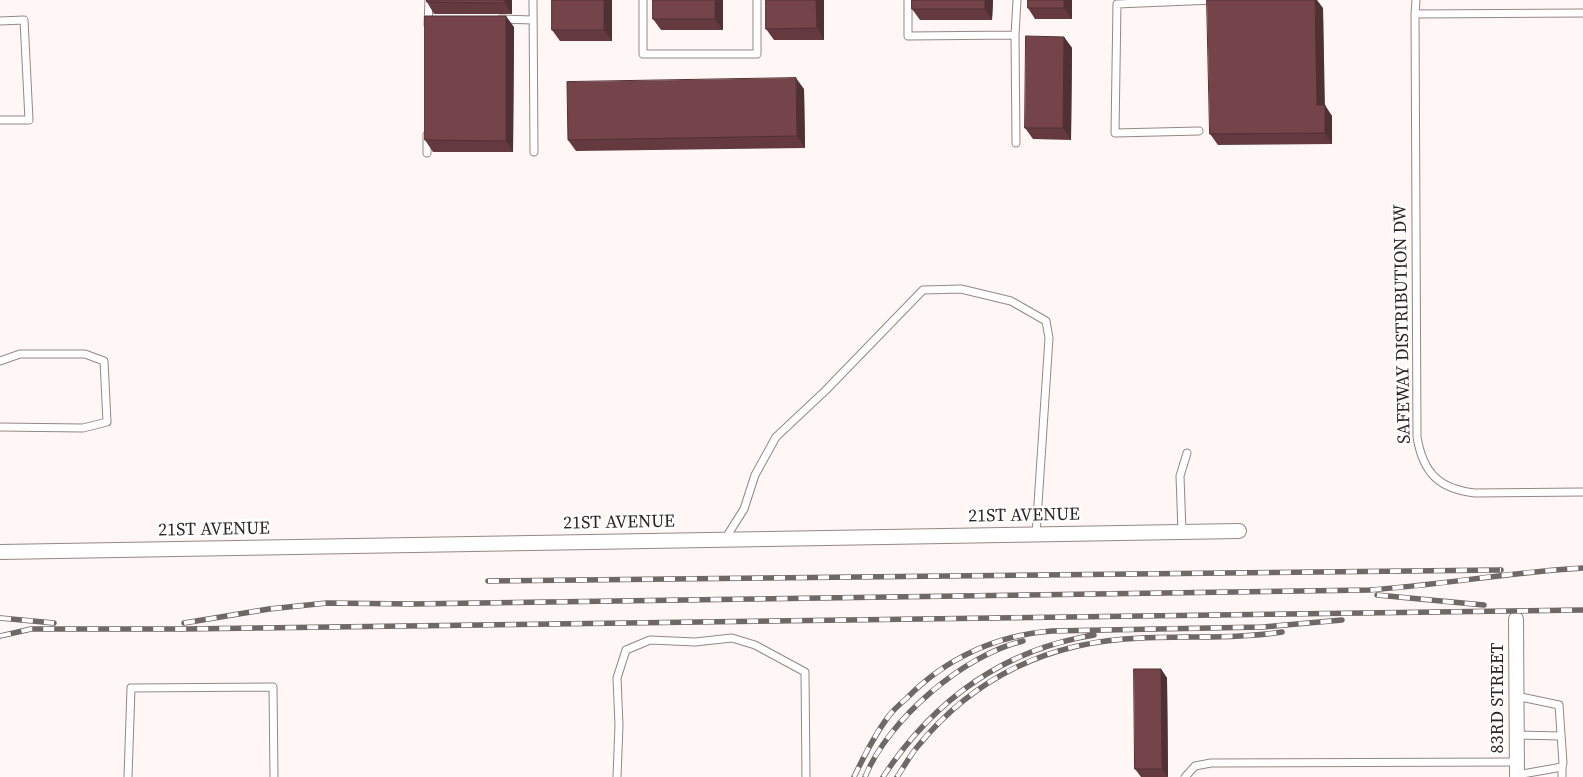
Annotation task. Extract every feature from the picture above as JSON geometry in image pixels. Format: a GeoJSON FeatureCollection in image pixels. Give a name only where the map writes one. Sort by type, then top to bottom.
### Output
{"type":"FeatureCollection","features":[{"type":"Feature","properties":{"kind":"street","name":"21ST AVENUE"},"geometry":{"type":"LineString","coordinates":[[0,552],[1239,531]]}},
{"type":"Feature","properties":{"kind":"street","name":"83RD STREET"},"geometry":{"type":"LineString","coordinates":[[1516,619],[1517,771]]}},
{"type":"Feature","properties":{"kind":"lane"},"geometry":{"type":"LineString","coordinates":[[428,28],[429,0]]}},
{"type":"Feature","properties":{"kind":"lane"},"geometry":{"type":"LineString","coordinates":[[533,0],[534,152]]}},
{"type":"Feature","properties":{"kind":"lane"},"geometry":{"type":"LineString","coordinates":[[643,0],[643,54],[757,54],[757,0]]}},
{"type":"Feature","properties":{"kind":"lane"},"geometry":{"type":"LineString","coordinates":[[908,0],[908,36],[1015,35]]}},
{"type":"Feature","properties":{"kind":"lane"},"geometry":{"type":"LineString","coordinates":[[1016,143],[1015,35],[1017,0]]}},
{"type":"Feature","properties":{"kind":"lane"},"geometry":{"type":"LineString","coordinates":[[1199,131],[1115,133],[1117,4],[1226,0]]}},
{"type":"Feature","properties":{"kind":"lane","name":"SAFEWAY DISTRIBUTION DW"},"geometry":{"type":"LineString","coordinates":[[1416,0],[1418,437],[1422,458],[1426,468],[1435,476],[1464,492],[1583,492]]}},
{"type":"Feature","properties":{"kind":"lane"},"geometry":{"type":"LineString","coordinates":[[1415,14],[1583,13]]}},
{"type":"Feature","properties":{"kind":"lane"},"geometry":{"type":"LineString","coordinates":[[428,19],[438,19]]}},
{"type":"Feature","properties":{"kind":"lane"},"geometry":{"type":"LineString","coordinates":[[495,19],[533,20]]}},
{"type":"Feature","properties":{"kind":"lane"},"geometry":{"type":"LineString","coordinates":[[0,21],[24,20],[29,120],[0,120]]}},
{"type":"Feature","properties":{"kind":"lane"},"geometry":{"type":"LineString","coordinates":[[427,124],[427,153]]}},
{"type":"Feature","properties":{"kind":"lane"},"geometry":{"type":"LineString","coordinates":[[725,540],[744,510],[755,475],[776,437],[825,392],[923,290],[961,289],[1011,301],[1046,321],[1049,338],[1036,534]]}},
{"type":"Feature","properties":{"kind":"lane"},"geometry":{"type":"LineString","coordinates":[[0,361],[20,354],[85,354],[104,361],[107,422],[83,428],[0,427]]}},
{"type":"Feature","properties":{"kind":"lane"},"geometry":{"type":"LineString","coordinates":[[1182,532],[1180,476],[1187,453]]}},
{"type":"Feature","properties":{"kind":"lane"},"geometry":{"type":"LineString","coordinates":[[617,777],[620,725],[617,678],[626,650],[650,640],[695,642],[732,638],[755,645],[805,672],[806,777]]}},
{"type":"Feature","properties":{"kind":"lane"},"geometry":{"type":"LineString","coordinates":[[128,777],[132,688],[273,687],[274,777]]}},
{"type":"Feature","properties":{"kind":"lane"},"geometry":{"type":"LineString","coordinates":[[1516,696],[1559,706],[1562,777]]}},
{"type":"Feature","properties":{"kind":"lane"},"geometry":{"type":"LineString","coordinates":[[1516,735],[1561,736]]}},
{"type":"Feature","properties":{"kind":"lane"},"geometry":{"type":"LineString","coordinates":[[1185,777],[1195,766],[1210,763],[1517,771],[1562,767]]}},
{"type":"Feature","properties":{"kind":"building"},"geometry":{"type":"Polygon","coordinates":[[[427,0],[505,0],[505,3],[427,2],[427,0]]]}},
{"type":"Feature","properties":{"kind":"building"},"geometry":{"type":"Polygon","coordinates":[[[552,0],[604,0],[604,30],[552,30],[552,0]]]}},
{"type":"Feature","properties":{"kind":"building"},"geometry":{"type":"Polygon","coordinates":[[[653,0],[715,0],[715,19],[653,19],[653,0]]]}},
{"type":"Feature","properties":{"kind":"building"},"geometry":{"type":"Polygon","coordinates":[[[766,0],[816,0],[817,28],[766,29],[766,0]]]}},
{"type":"Feature","properties":{"kind":"building"},"geometry":{"type":"Polygon","coordinates":[[[912,0],[985,0],[985,9],[912,9],[912,0]]]}},
{"type":"Feature","properties":{"kind":"building"},"geometry":{"type":"Polygon","coordinates":[[[1028,0],[1064,0],[1064,8],[1028,8],[1028,0]]]}},
{"type":"Feature","properties":{"kind":"building"},"geometry":{"type":"Polygon","coordinates":[[[1207,0],[1315,0],[1317,105],[1325,105],[1325,133],[1210,134],[1207,0]]]}},
{"type":"Feature","properties":{"kind":"building"},"geometry":{"type":"Polygon","coordinates":[[[425,16],[506,16],[506,141],[425,140],[425,16]]]}},
{"type":"Feature","properties":{"kind":"building"},"geometry":{"type":"Polygon","coordinates":[[[1026,36],[1064,37],[1063,128],[1025,128],[1026,36]]]}},
{"type":"Feature","properties":{"kind":"building"},"geometry":{"type":"Polygon","coordinates":[[[796,78],[797,136],[568,140],[567,82],[796,78]]]}},
{"type":"Feature","properties":{"kind":"building"},"geometry":{"type":"Polygon","coordinates":[[[1134,669],[1161,669],[1162,769],[1135,769],[1134,669]]]}},
{"type":"Feature","properties":{"kind":"railway"},"geometry":{"type":"LineString","coordinates":[[184,623],[269,609],[327,603],[411,604],[1369,590],[1529,572],[1583,568]]}},
{"type":"Feature","properties":{"kind":"railway"},"geometry":{"type":"LineString","coordinates":[[488,581],[1501,570]]}},
{"type":"Feature","properties":{"kind":"railway"},"geometry":{"type":"LineString","coordinates":[[1377,595],[1484,605]]}},
{"type":"Feature","properties":{"kind":"railway"},"geometry":{"type":"LineString","coordinates":[[0,636],[31,629],[184,629],[1583,610]]}},
{"type":"Feature","properties":{"kind":"railway"},"geometry":{"type":"LineString","coordinates":[[0,618],[54,623]]}},
{"type":"Feature","properties":{"kind":"railway"},"geometry":{"type":"LineString","coordinates":[[854,777],[878,731],[897,707],[938,671],[992,643],[1032,633],[1052,631],[1263,627],[1342,620]]}},
{"type":"Feature","properties":{"kind":"railway"},"geometry":{"type":"LineString","coordinates":[[897,777],[918,746],[941,721],[965,700],[990,681],[1018,666],[1046,655],[1077,646],[1109,641],[1142,638],[1247,636],[1282,632]]}},
{"type":"Feature","properties":{"kind":"railway"},"geometry":{"type":"LineString","coordinates":[[883,777],[924,725],[947,703],[973,683],[1000,666],[1029,653],[1061,642],[1094,635]]}},
{"type":"Feature","properties":{"kind":"railway"},"geometry":{"type":"LineString","coordinates":[[865,777],[876,755],[891,734],[930,693],[976,660],[1023,641]]}}]}
